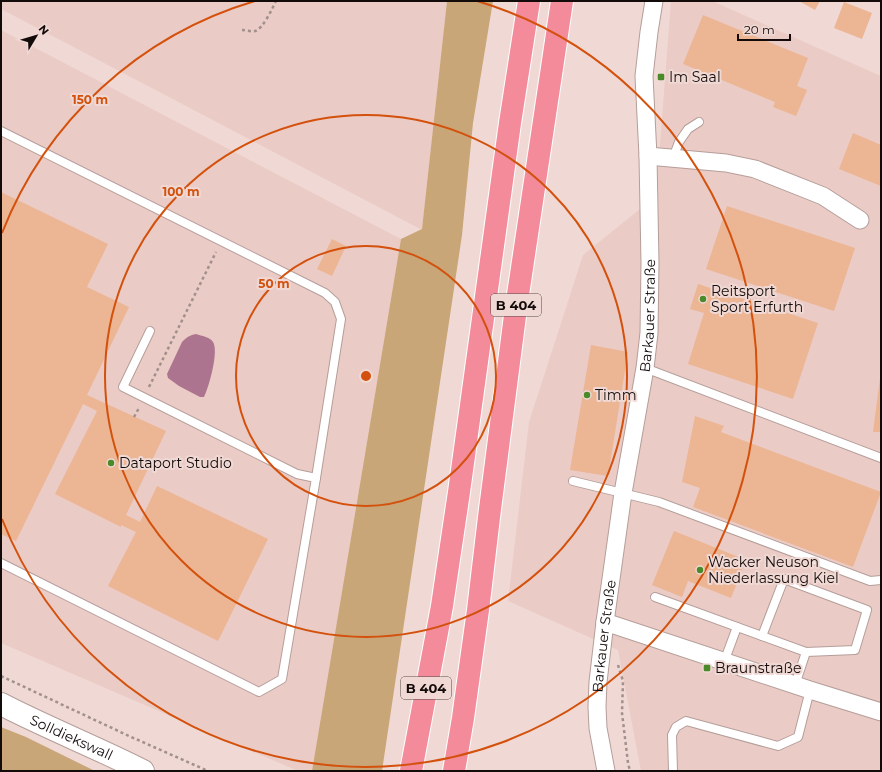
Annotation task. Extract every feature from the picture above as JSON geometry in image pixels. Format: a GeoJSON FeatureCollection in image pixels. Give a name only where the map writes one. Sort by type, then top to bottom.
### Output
{"type":"FeatureCollection","features":[{"type":"Feature","properties":{"kind":"highway","name":"B 404"},"geometry":{"type":"LineString","coordinates":[[410,771],[442,606],[510,123],[529,1]]}},
{"type":"Feature","properties":{"kind":"highway","name":"B 404"},"geometry":{"type":"LineString","coordinates":[[454,771],[477,618],[516,308],[562,1]]}},
{"type":"Feature","properties":{"kind":"street","name":"Barkauer Straße"},"geometry":{"type":"LineString","coordinates":[[606,771],[598,728],[598,682],[623,493],[645,368],[649,333],[650,263],[648,156],[644,76],[654,1]]}},
{"type":"Feature","properties":{"kind":"street"},"geometry":{"type":"LineString","coordinates":[[648,156],[726,163],[755,169],[823,196],[860,220]]}},
{"type":"Feature","properties":{"kind":"street"},"geometry":{"type":"LineString","coordinates":[[605,622],[802,688],[881,712]]}},
{"type":"Feature","properties":{"kind":"street","name":"Solldiekswall"},"geometry":{"type":"LineString","coordinates":[[1,704],[143,771]]}},
{"type":"Feature","properties":{"kind":"lane"},"geometry":{"type":"LineString","coordinates":[[673,158],[679,142],[688,129],[699,122]]}},
{"type":"Feature","properties":{"kind":"lane"},"geometry":{"type":"LineString","coordinates":[[1,131],[325,293],[335,302],[341,319],[282,679],[259,692],[1,563]]}},
{"type":"Feature","properties":{"kind":"lane"},"geometry":{"type":"LineString","coordinates":[[150,331],[123,387],[297,474],[316,478]]}},
{"type":"Feature","properties":{"kind":"lane"},"geometry":{"type":"LineString","coordinates":[[645,368],[881,458]]}},
{"type":"Feature","properties":{"kind":"lane"},"geometry":{"type":"LineString","coordinates":[[573,481],[659,502],[870,581],[881,580]]}},
{"type":"Feature","properties":{"kind":"lane"},"geometry":{"type":"LineString","coordinates":[[655,597],[737,627],[806,652],[854,650],[867,610],[784,579],[762,636]]}},
{"type":"Feature","properties":{"kind":"lane"},"geometry":{"type":"LineString","coordinates":[[724,662],[737,627]]}},
{"type":"Feature","properties":{"kind":"lane"},"geometry":{"type":"LineString","coordinates":[[673,771],[672,735],[676,728],[686,721],[778,746],[798,737],[806,652]]}},
{"type":"Feature","properties":{"kind":"path"},"geometry":{"type":"LineString","coordinates":[[242,30],[254,31],[262,27],[276,1]]}},
{"type":"Feature","properties":{"kind":"path"},"geometry":{"type":"LineString","coordinates":[[134,417],[222,241]]}},
{"type":"Feature","properties":{"kind":"path"},"geometry":{"type":"LineString","coordinates":[[616,659],[623,681],[622,713],[630,771]]}},
{"type":"Feature","properties":{"kind":"path"},"geometry":{"type":"LineString","coordinates":[[1,676],[208,771]]}},
{"type":"Feature","properties":{"kind":"shaded area"},"geometry":{"type":"Polygon","coordinates":[[[1,1],[447,1],[422,230],[1,9],[1,1]]]}},
{"type":"Feature","properties":{"kind":"shaded area"},"geometry":{"type":"Polygon","coordinates":[[[447,1],[493,1],[473,123],[462,235],[382,771],[312,771],[401,239],[422,229],[447,1]]]}},
{"type":"Feature","properties":{"kind":"shaded area"},"geometry":{"type":"Polygon","coordinates":[[[671,1],[712,1],[881,76],[881,771],[641,771],[618,650],[508,601],[529,422],[583,255],[656,196],[671,1]]]}},
{"type":"Feature","properties":{"kind":"shaded area"},"geometry":{"type":"Polygon","coordinates":[[[1,30],[401,239],[312,771],[298,771],[1,643],[1,30]]]}},
{"type":"Feature","properties":{"kind":"shaded area"},"geometry":{"type":"Polygon","coordinates":[[[196,334],[210,339],[215,347],[213,369],[204,397],[200,397],[179,386],[168,378],[167,374],[182,342],[189,336],[196,334]]]}},
{"type":"Feature","properties":{"kind":"shaded area"},"geometry":{"type":"Polygon","coordinates":[[[1,727],[26,737],[95,771],[1,771],[1,727]]]}},
{"type":"Feature","properties":{"kind":"building"},"geometry":{"type":"Polygon","coordinates":[[[799,1],[820,1],[815,10],[799,1]]]}},
{"type":"Feature","properties":{"kind":"building"},"geometry":{"type":"Polygon","coordinates":[[[844,2],[872,13],[862,39],[834,28],[844,2]]]}},
{"type":"Feature","properties":{"kind":"building"},"geometry":{"type":"Polygon","coordinates":[[[703,15],[808,58],[797,86],[807,90],[796,116],[773,107],[775,102],[683,64],[703,15]]]}},
{"type":"Feature","properties":{"kind":"building"},"geometry":{"type":"Polygon","coordinates":[[[853,133],[881,145],[881,186],[839,169],[853,133]]]}},
{"type":"Feature","properties":{"kind":"building"},"geometry":{"type":"Polygon","coordinates":[[[1,192],[108,244],[87,287],[129,307],[87,395],[166,431],[126,515],[140,522],[157,486],[268,539],[218,641],[108,586],[136,532],[121,525],[121,527],[55,494],[97,411],[83,404],[16,541],[1,534],[1,192]]]}},
{"type":"Feature","properties":{"kind":"building"},"geometry":{"type":"Polygon","coordinates":[[[727,206],[855,248],[834,311],[706,269],[727,206]]]}},
{"type":"Feature","properties":{"kind":"building"},"geometry":{"type":"Polygon","coordinates":[[[332,239],[346,246],[332,276],[317,269],[332,239]]]}},
{"type":"Feature","properties":{"kind":"building"},"geometry":{"type":"Polygon","coordinates":[[[698,284],[818,323],[793,399],[688,364],[704,313],[690,309],[698,284]]]}},
{"type":"Feature","properties":{"kind":"building"},"geometry":{"type":"Polygon","coordinates":[[[591,345],[628,352],[608,476],[570,470],[591,345]]]}},
{"type":"Feature","properties":{"kind":"building"},"geometry":{"type":"Polygon","coordinates":[[[880,378],[881,432],[873,432],[880,378]]]}},
{"type":"Feature","properties":{"kind":"building"},"geometry":{"type":"Polygon","coordinates":[[[695,416],[724,426],[721,432],[881,492],[853,567],[693,507],[700,488],[682,482],[695,416]]]}},
{"type":"Feature","properties":{"kind":"building","name":"Wacker Neuson Niederlassung Kiel"},"geometry":{"type":"Polygon","coordinates":[[[674,531],[746,560],[731,598],[688,581],[682,597],[652,585],[674,531]]]}},
{"type":"Feature","properties":{"kind":"place","name":"Im Saal"},"geometry":{"type":"Point","coordinates":[661,77]}},
{"type":"Feature","properties":{"kind":"place","name":"Reitsport Sport Erfurth"},"geometry":{"type":"Point","coordinates":[703,299]}},
{"type":"Feature","properties":{"kind":"place","name":"Timm"},"geometry":{"type":"Point","coordinates":[587,395]}},
{"type":"Feature","properties":{"kind":"place","name":"Dataport Studio"},"geometry":{"type":"Point","coordinates":[111,463]}},
{"type":"Feature","properties":{"kind":"place","name":"Wacker Neuson Niederlassung Kiel"},"geometry":{"type":"Point","coordinates":[700,570]}},
{"type":"Feature","properties":{"kind":"place","name":"Braunstraße"},"geometry":{"type":"Point","coordinates":[707,668]}}]}
